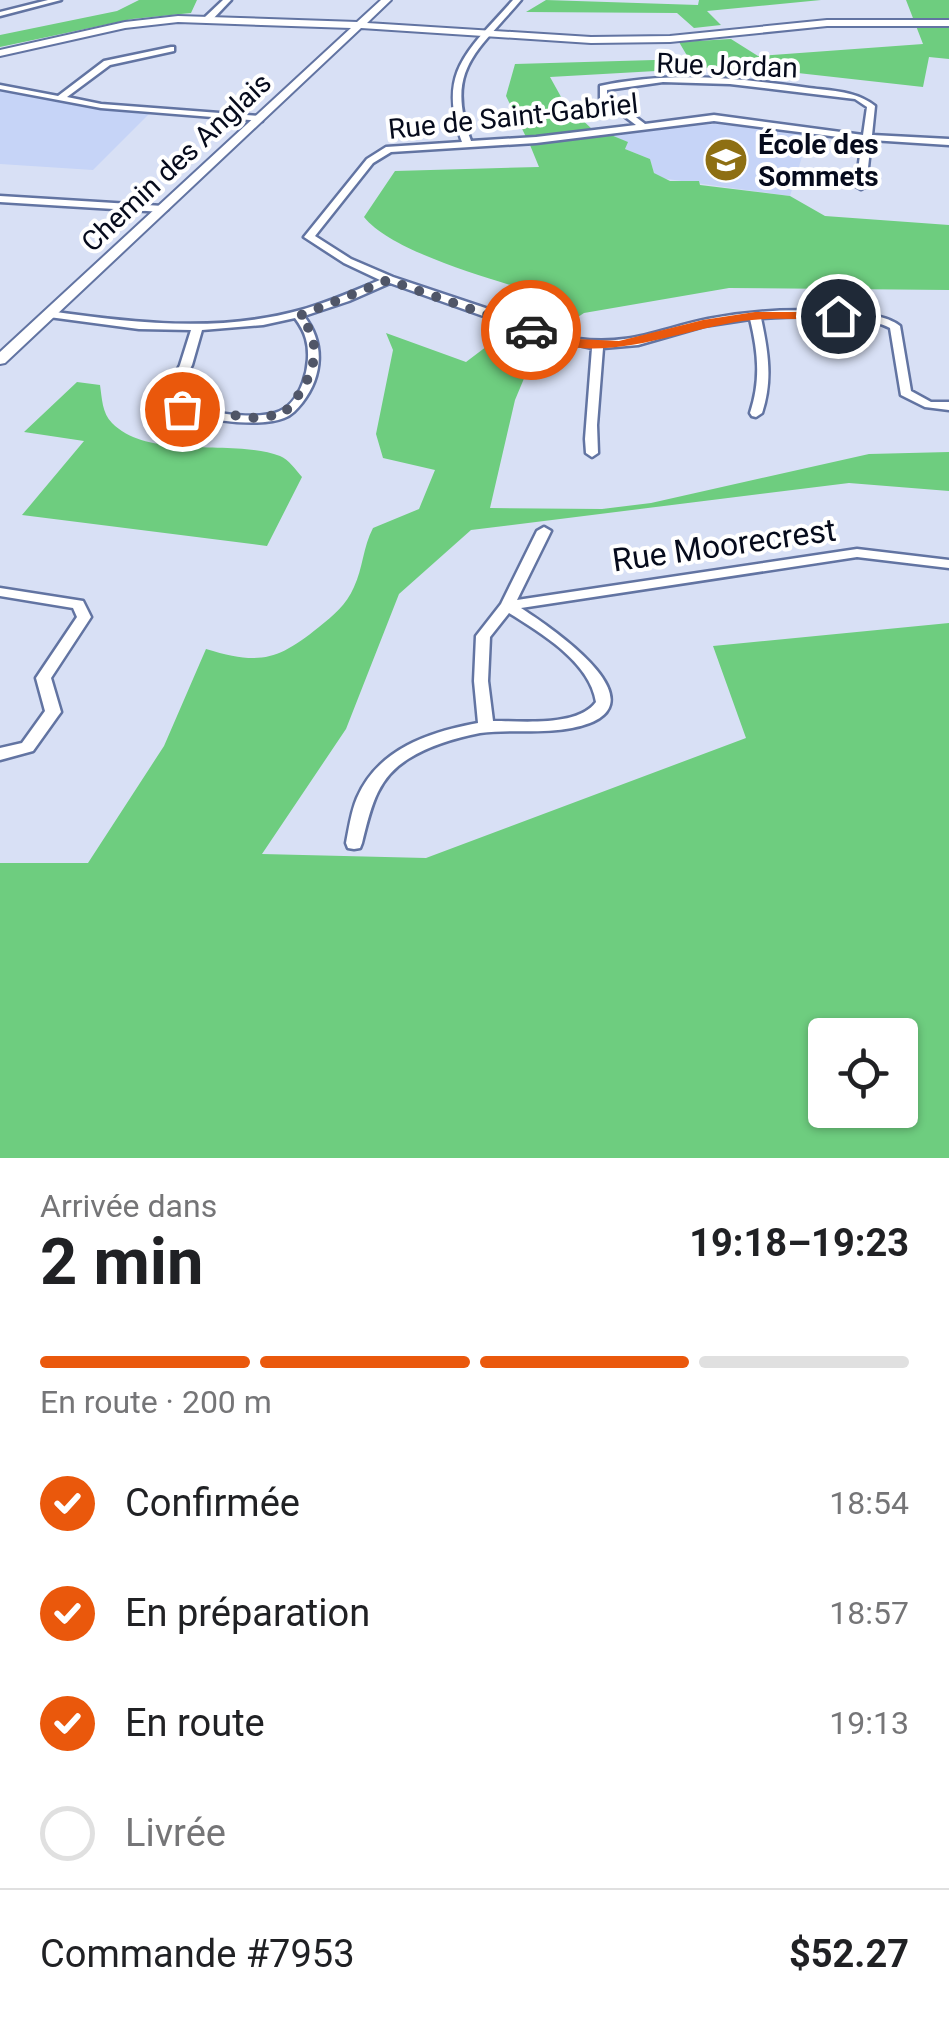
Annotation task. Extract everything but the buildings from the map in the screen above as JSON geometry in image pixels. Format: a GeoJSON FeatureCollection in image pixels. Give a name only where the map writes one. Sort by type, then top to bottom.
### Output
{"type":"FeatureCollection","features":[{"type":"Feature","properties":{"kind":"street"},"geometry":{"type":"LineString","coordinates":[[0,14],[57,0]]}},
{"type":"Feature","properties":{"kind":"street"},"geometry":{"type":"LineString","coordinates":[[208,19],[227,0]]}},
{"type":"Feature","properties":{"kind":"street","name":"Chemin des Anglais"},"geometry":{"type":"LineString","coordinates":[[0,360],[386,0]]}},
{"type":"Feature","properties":{"kind":"street"},"geometry":{"type":"LineString","coordinates":[[468,145],[458,121],[454,84],[489,32],[517,0]]}},
{"type":"Feature","properties":{"kind":"street"},"geometry":{"type":"LineString","coordinates":[[0,53],[142,22],[208,19],[654,40],[807,24],[949,21]]}},
{"type":"Feature","properties":{"kind":"street"},"geometry":{"type":"LineString","coordinates":[[59,99],[107,63],[171,49]]}},
{"type":"Feature","properties":{"kind":"street","name":"Rue Jordan"},"geometry":{"type":"LineString","coordinates":[[641,125],[603,96],[604,88],[736,83],[857,97],[871,106],[866,136]]}},
{"type":"Feature","properties":{"kind":"street"},"geometry":{"type":"LineString","coordinates":[[0,87],[133,110],[259,119]]}},
{"type":"Feature","properties":{"kind":"street","name":"Rue de Saint-Gabriel"},"geometry":{"type":"LineString","coordinates":[[949,142],[729,119],[641,125],[536,140],[380,151],[309,237],[388,280],[476,308],[547,337],[597,346],[640,342],[703,324],[755,316],[803,314],[886,320],[896,326],[905,393],[929,405],[949,406]]}},
{"type":"Feature","properties":{"kind":"street"},"geometry":{"type":"LineString","coordinates":[[861,186],[866,136]]}},
{"type":"Feature","properties":{"kind":"street"},"geometry":{"type":"LineString","coordinates":[[0,199],[163,209]]}},
{"type":"Feature","properties":{"kind":"street"},"geometry":{"type":"LineString","coordinates":[[49,314],[196,330],[299,316],[388,280]]}},
{"type":"Feature","properties":{"kind":"street"},"geometry":{"type":"LineString","coordinates":[[196,330],[186,364],[168,401],[174,407],[193,411],[270,419],[283,414],[311,380],[314,355],[309,326],[299,316]]}},
{"type":"Feature","properties":{"kind":"street"},"geometry":{"type":"LineString","coordinates":[[755,316],[763,340],[766,386],[756,413]]}},
{"type":"Feature","properties":{"kind":"street"},"geometry":{"type":"LineString","coordinates":[[592,453],[589,413],[596,396],[597,346]]}},
{"type":"Feature","properties":{"kind":"street"},"geometry":{"type":"LineString","coordinates":[[486,727],[481,681],[484,636],[507,606],[544,531]]}},
{"type":"Feature","properties":{"kind":"street","name":"Rue Moorecrest"},"geometry":{"type":"LineString","coordinates":[[507,606],[857,554],[949,564]]}},
{"type":"Feature","properties":{"kind":"street"},"geometry":{"type":"LineString","coordinates":[[0,592],[78,604],[84,617],[43,678],[53,712],[27,747],[0,754]]}},
{"type":"Feature","properties":{"kind":"street"},"geometry":{"type":"LineString","coordinates":[[354,843],[366,794],[403,754],[446,733],[486,727],[540,726],[592,717],[602,709],[604,697],[588,666],[538,624],[507,606]]}},
{"type":"Feature","properties":{"kind":"shaded area"},"geometry":{"type":"Polygon","coordinates":[[[0,87],[101,106],[152,111],[93,170],[0,164],[0,87]]]}},
{"type":"Feature","properties":{"kind":"shaded area","name":"École des Sommets"},"geometry":{"type":"Polygon","coordinates":[[[715,124],[809,134],[790,196],[660,178],[650,159],[625,149],[627,142],[611,135],[715,124]]]}},
{"type":"Feature","properties":{"kind":"green space"},"geometry":{"type":"Polygon","coordinates":[[[139,0],[197,0],[191,13],[132,19],[0,47],[0,35],[117,11],[139,0]]]}},
{"type":"Feature","properties":{"kind":"green space"},"geometry":{"type":"Polygon","coordinates":[[[546,0],[698,5],[699,0],[821,0],[707,11],[721,25],[694,28],[677,13],[526,12],[546,0]]]}},
{"type":"Feature","properties":{"kind":"green space"},"geometry":{"type":"Polygon","coordinates":[[[906,0],[949,0],[949,59],[929,57],[923,87],[744,67],[739,78],[711,75],[709,68],[550,77],[565,104],[592,129],[526,137],[506,96],[515,64],[689,59],[679,42],[731,39],[758,56],[923,44],[906,0]]]}},
{"type":"Feature","properties":{"kind":"green space"},"geometry":{"type":"Polygon","coordinates":[[[611,135],[628,142],[625,149],[650,159],[654,173],[670,181],[699,181],[700,185],[790,196],[825,216],[949,225],[949,290],[729,288],[584,313],[558,330],[513,311],[533,292],[418,252],[377,230],[364,217],[395,171],[539,167],[530,145],[611,135]]]}},
{"type":"Feature","properties":{"kind":"green space"},"geometry":{"type":"Polygon","coordinates":[[[507,331],[538,345],[515,400],[490,508],[602,509],[651,503],[869,454],[949,452],[949,491],[849,483],[471,530],[399,594],[346,729],[262,854],[426,858],[746,738],[713,646],[949,623],[949,1158],[0,1158],[0,863],[88,863],[164,746],[206,649],[254,658],[291,647],[330,618],[347,599],[373,528],[419,509],[435,470],[383,458],[376,434],[393,350],[386,333],[466,362],[507,331]]]}},
{"type":"Feature","properties":{"kind":"green space"},"geometry":{"type":"Polygon","coordinates":[[[77,382],[100,385],[106,415],[128,435],[169,445],[260,451],[286,460],[302,477],[267,546],[22,515],[84,441],[24,432],[77,382]]]}},
{"type":"Feature","properties":{"kind":"way so far"},"geometry":{"type":"LineString","coordinates":[[182,409],[270,419],[283,414],[311,380],[314,365],[309,326],[299,316],[388,280],[531,330]]}},
{"type":"Feature","properties":{"kind":"place","name":"École des Sommets"},"geometry":{"type":"Point","coordinates":[726,160]}},
{"type":"Feature","properties":{"kind":"route"},"geometry":{"type":"LineString","coordinates":[[531,330],[576,343],[619,345],[703,324],[755,316],[838,316]]}}]}
